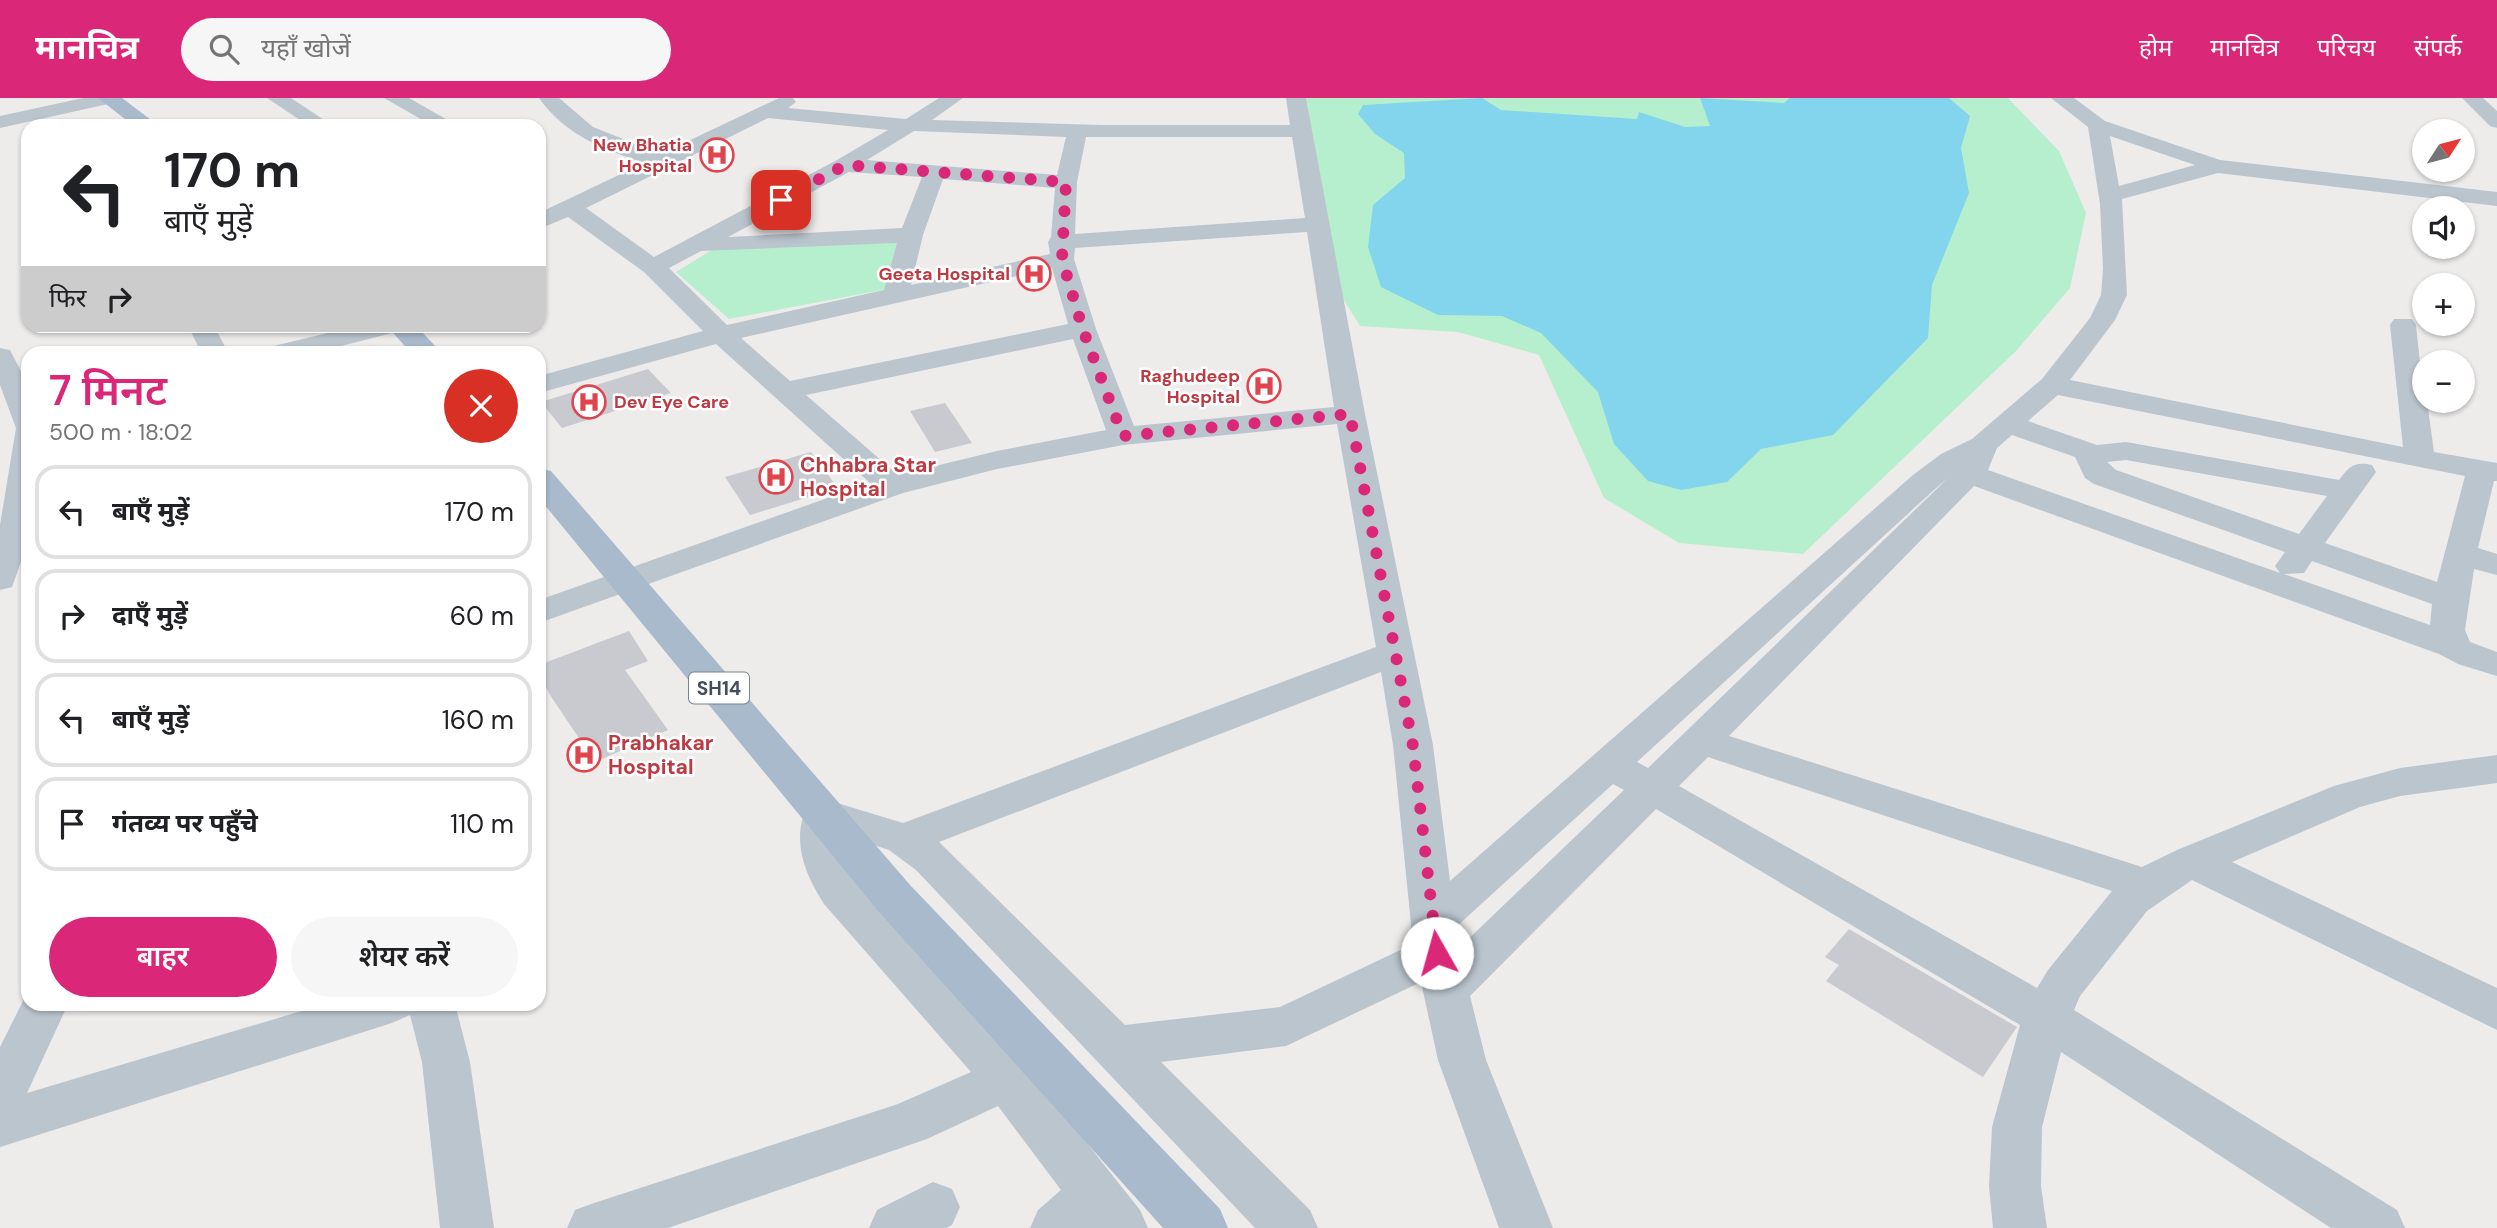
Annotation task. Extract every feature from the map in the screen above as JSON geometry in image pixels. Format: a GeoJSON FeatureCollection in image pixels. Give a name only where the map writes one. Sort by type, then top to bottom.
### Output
{"type":"FeatureCollection","features":[{"type":"Feature","properties":{"kind":"main road"},"geometry":{"type":"LineString","coordinates":[[109,98],[150,114]]}},
{"type":"Feature","properties":{"kind":"main road"},"geometry":{"type":"LineString","coordinates":[[405,333],[420,346]]}},
{"type":"Feature","properties":{"kind":"main road","name":"SH14"},"geometry":{"type":"LineString","coordinates":[[546,486],[895,899],[1200,1228]]}},
{"type":"Feature","properties":{"kind":"street"},"geometry":{"type":"LineString","coordinates":[[0,122],[109,98]]}},
{"type":"Feature","properties":{"kind":"street"},"geometry":{"type":"LineString","coordinates":[[277,98],[312,119]]}},
{"type":"Feature","properties":{"kind":"street"},"geometry":{"type":"LineString","coordinates":[[394,98],[434,119]]}},
{"type":"Feature","properties":{"kind":"street"},"geometry":{"type":"LineString","coordinates":[[549,98],[559,113],[573,123],[616,147],[663,162]]}},
{"type":"Feature","properties":{"kind":"street"},"geometry":{"type":"LineString","coordinates":[[546,218],[793,98]]}},
{"type":"Feature","properties":{"kind":"street"},"geometry":{"type":"LineString","coordinates":[[653,267],[845,165],[953,98]]}},
{"type":"Feature","properties":{"kind":"street"},"geometry":{"type":"LineString","coordinates":[[2061,98],[2098,125],[2217,166],[2497,199]]}},
{"type":"Feature","properties":{"kind":"street"},"geometry":{"type":"LineString","coordinates":[[2469,99],[2497,122]]}},
{"type":"Feature","properties":{"kind":"street"},"geometry":{"type":"LineString","coordinates":[[766,112],[908,127],[1077,133],[1299,114],[1350,414],[1413,746],[1439,955],[1462,1060],[1526,1228]]}},
{"type":"Feature","properties":{"kind":"street"},"geometry":{"type":"LineString","coordinates":[[551,130],[573,123]]}},
{"type":"Feature","properties":{"kind":"street"},"geometry":{"type":"LineString","coordinates":[[1115,1047],[1286,1026],[1439,955],[1652,787],[1702,741],[1921,526],[1986,447],[2052,385],[2102,320],[2114,295],[2109,196],[2098,125]]}},
{"type":"Feature","properties":{"kind":"street"},"geometry":{"type":"LineString","coordinates":[[1077,133],[1066,182],[1061,250],[1083,330],[1123,436]]}},
{"type":"Feature","properties":{"kind":"street"},"geometry":{"type":"LineString","coordinates":[[845,165],[1066,182]]}},
{"type":"Feature","properties":{"kind":"street"},"geometry":{"type":"LineString","coordinates":[[2109,196],[2217,166]]}},
{"type":"Feature","properties":{"kind":"street"},"geometry":{"type":"LineString","coordinates":[[896,295],[911,235],[935,173]]}},
{"type":"Feature","properties":{"kind":"street"},"geometry":{"type":"LineString","coordinates":[[569,207],[653,267],[720,334],[787,390],[892,486]]}},
{"type":"Feature","properties":{"kind":"street"},"geometry":{"type":"LineString","coordinates":[[546,383],[720,334],[896,295],[1061,250],[1318,223]]}},
{"type":"Feature","properties":{"kind":"street"},"geometry":{"type":"LineString","coordinates":[[696,246],[911,235]]}},
{"type":"Feature","properties":{"kind":"street"},"geometry":{"type":"LineString","coordinates":[[2403,325],[2420,459]]}},
{"type":"Feature","properties":{"kind":"street"},"geometry":{"type":"LineString","coordinates":[[787,390],[1083,330]]}},
{"type":"Feature","properties":{"kind":"street"},"geometry":{"type":"LineString","coordinates":[[313,346],[375,333]]}},
{"type":"Feature","properties":{"kind":"street"},"geometry":{"type":"LineString","coordinates":[[346,346],[384,333]]}},
{"type":"Feature","properties":{"kind":"street"},"geometry":{"type":"LineString","coordinates":[[0,356],[21,415]]}},
{"type":"Feature","properties":{"kind":"street"},"geometry":{"type":"LineString","coordinates":[[2052,385],[2376,451],[2490,470],[2461,554],[2446,618],[2450,645]]}},
{"type":"Feature","properties":{"kind":"street"},"geometry":{"type":"LineString","coordinates":[[546,609],[892,486],[997,460],[1123,436],[1350,414]]}},
{"type":"Feature","properties":{"kind":"street"},"geometry":{"type":"LineString","coordinates":[[0,435],[21,422]]}},
{"type":"Feature","properties":{"kind":"street"},"geometry":{"type":"LineString","coordinates":[[0,580],[21,436]]}},
{"type":"Feature","properties":{"kind":"street"},"geometry":{"type":"LineString","coordinates":[[1986,447],[2277,584],[2497,664]]}},
{"type":"Feature","properties":{"kind":"street"},"geometry":{"type":"LineString","coordinates":[[1439,955],[1610,764],[1939,469],[1986,447],[2095,454],[2126,451],[2349,491]]}},
{"type":"Feature","properties":{"kind":"street"},"geometry":{"type":"LineString","coordinates":[[2277,584],[2307,548],[2376,451]]}},
{"type":"Feature","properties":{"kind":"street"},"geometry":{"type":"LineString","coordinates":[[2095,454],[2090,458],[2092,465],[2105,477],[2451,599]]}},
{"type":"Feature","properties":{"kind":"street"},"geometry":{"type":"LineString","coordinates":[[2461,554],[2497,565]]}},
{"type":"Feature","properties":{"kind":"street"},"geometry":{"type":"LineString","coordinates":[[904,839],[1396,653]]}},
{"type":"Feature","properties":{"kind":"street"},"geometry":{"type":"LineString","coordinates":[[1702,741],[2148,886]]}},
{"type":"Feature","properties":{"kind":"street"},"geometry":{"type":"LineString","coordinates":[[1610,764],[2046,1017],[2378,1228]]}},
{"type":"Feature","properties":{"kind":"street"},"geometry":{"type":"LineString","coordinates":[[2020,1228],[2015,1186],[2017,1127],[2046,1017],[2072,973],[2131,900],[2148,886],[2192,861],[2348,796],[2400,782],[2497,769]]}},
{"type":"Feature","properties":{"kind":"street"},"geometry":{"type":"LineString","coordinates":[[1057,1228],[1108,1211],[1007,1079],[879,933],[839,892],[827,874],[821,855],[824,814],[904,839],[931,859],[1291,1228]]}},
{"type":"Feature","properties":{"kind":"street"},"geometry":{"type":"LineString","coordinates":[[2192,861],[2497,1010]]}},
{"type":"Feature","properties":{"kind":"street"},"geometry":{"type":"LineString","coordinates":[[0,1097],[43,1011]]}},
{"type":"Feature","properties":{"kind":"street"},"geometry":{"type":"LineString","coordinates":[[0,1124],[369,1011]]}},
{"type":"Feature","properties":{"kind":"street"},"geometry":{"type":"LineString","coordinates":[[433,1011],[446,1062],[467,1228]]}},
{"type":"Feature","properties":{"kind":"street"},"geometry":{"type":"LineString","coordinates":[[594,1228],[909,1122],[1007,1079]]}},
{"type":"Feature","properties":{"kind":"green space"},"geometry":{"type":"Polygon","coordinates":[[[1306,98],[2008,98],[2059,151],[2086,213],[2070,288],[2016,351],[1803,554],[1679,543],[1604,498],[1539,355],[1458,332],[1360,326],[1342,297],[1306,98]]]}},
{"type":"Feature","properties":{"kind":"green space"},"geometry":{"type":"Polygon","coordinates":[[[900,243],[893,288],[729,319],[676,272],[718,246],[900,243]]]}},
{"type":"Feature","properties":{"kind":"water"},"geometry":{"type":"Polygon","coordinates":[[[1482,98],[1501,110],[1637,119],[1639,112],[1685,127],[1710,126],[1700,98],[1784,103],[1790,98],[1949,98],[1970,116],[1961,148],[1969,193],[1932,285],[1928,338],[1833,435],[1761,449],[1727,482],[1681,490],[1648,481],[1614,444],[1598,392],[1541,333],[1502,316],[1438,315],[1381,287],[1368,247],[1373,205],[1405,178],[1404,153],[1375,134],[1358,114],[1363,105],[1482,98]]]}},
{"type":"Feature","properties":{"kind":"building"},"geometry":{"type":"Polygon","coordinates":[[[648,369],[671,393],[562,428],[546,408],[546,400],[648,369]]]}},
{"type":"Feature","properties":{"kind":"building"},"geometry":{"type":"Polygon","coordinates":[[[945,403],[972,443],[935,452],[910,411],[945,403]]]}},
{"type":"Feature","properties":{"kind":"building"},"geometry":{"type":"Polygon","coordinates":[[[811,452],[838,488],[750,515],[725,477],[811,452]]]}},
{"type":"Feature","properties":{"kind":"building"},"geometry":{"type":"Polygon","coordinates":[[[629,631],[648,661],[625,670],[668,730],[595,762],[546,687],[546,662],[629,631]]]}},
{"type":"Feature","properties":{"kind":"building"},"geometry":{"type":"Polygon","coordinates":[[[1849,929],[2017,1027],[1983,1077],[1826,981],[1839,965],[1825,957],[1849,929]]]}},
{"type":"Feature","properties":{"kind":"place","name":"New Bhatia Hospital"},"geometry":{"type":"Point","coordinates":[717,155]}},
{"type":"Feature","properties":{"kind":"place","name":"Geeta Hospital"},"geometry":{"type":"Point","coordinates":[1034,274]}},
{"type":"Feature","properties":{"kind":"place","name":"Raghudeep Hospital"},"geometry":{"type":"Point","coordinates":[1264,386]}},
{"type":"Feature","properties":{"kind":"place","name":"Dev Eye Care"},"geometry":{"type":"Point","coordinates":[589,402]}},
{"type":"Feature","properties":{"kind":"place","name":"Chhabra Star Hospital"},"geometry":{"type":"Point","coordinates":[776,477]}},
{"type":"Feature","properties":{"kind":"place","name":"Prabhakar Hospital"},"geometry":{"type":"Point","coordinates":[584,755]}},
{"type":"Feature","properties":{"kind":"route"},"geometry":{"type":"LineString","coordinates":[[781,200],[845,165],[1066,182],[1060,242],[1062,259],[1083,330],[1123,436],[1350,414],[1413,746],[1437,953]]}}]}
